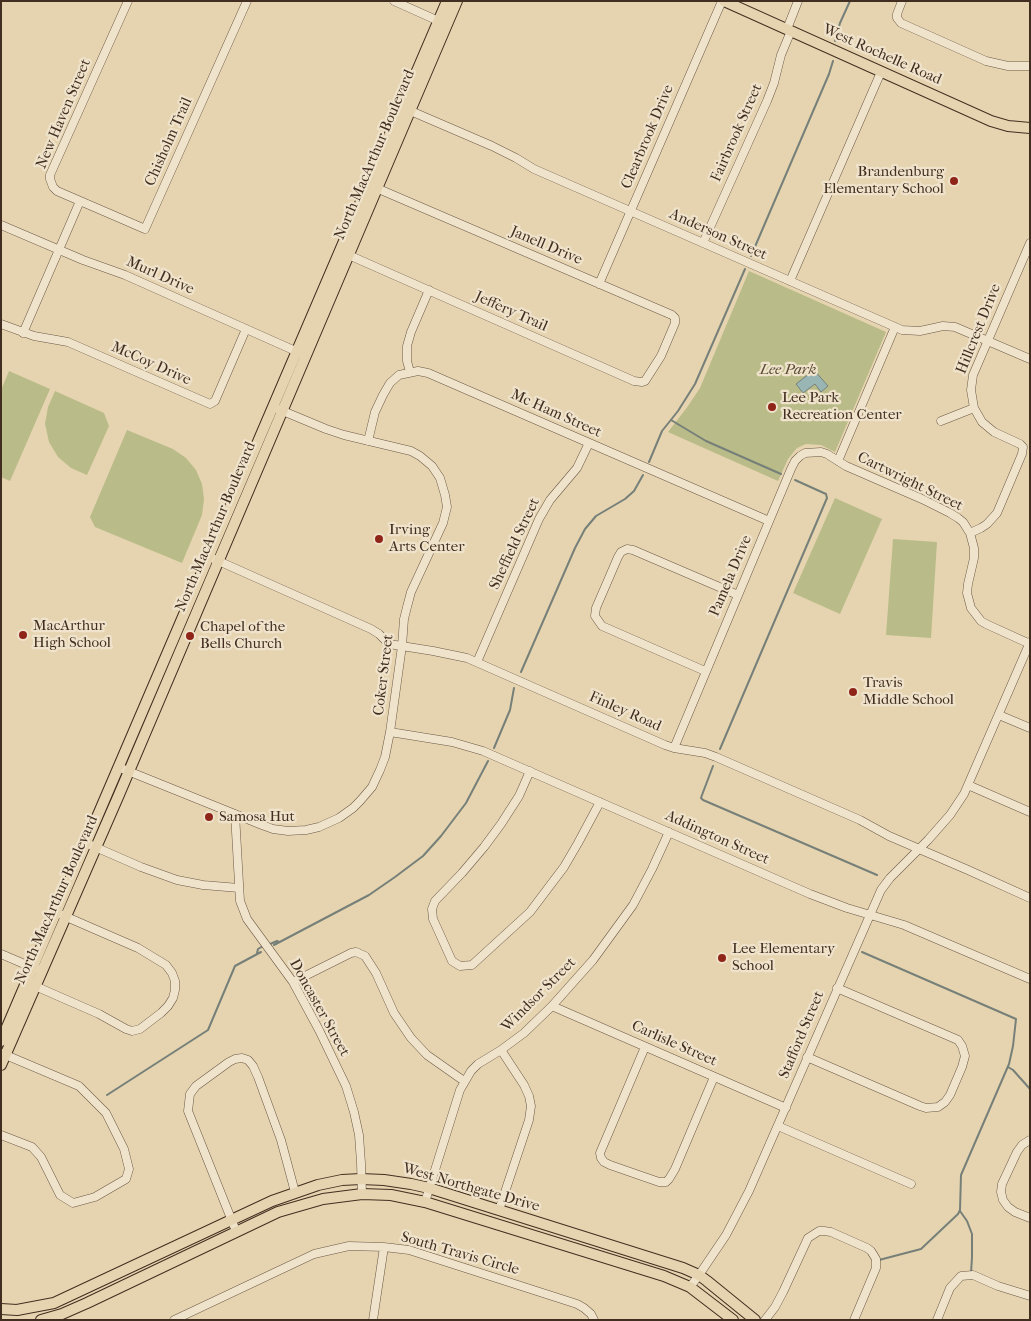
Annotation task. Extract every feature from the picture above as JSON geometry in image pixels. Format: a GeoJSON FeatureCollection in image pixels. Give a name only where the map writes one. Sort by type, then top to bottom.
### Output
{"type":"FeatureCollection","features":[{"type":"Feature","properties":{"kind":"main road","name":"West Rochelle Road"},"geometry":{"type":"LineString","coordinates":[[723,1],[990,121],[1008,126],[1030,128]]}},
{"type":"Feature","properties":{"kind":"main road","name":"North MacArthur Boulevard"},"geometry":{"type":"LineString","coordinates":[[3,1058],[35,986],[37,969],[56,912],[129,771],[149,723],[165,673],[198,594],[443,23],[453,4]]}},
{"type":"Feature","properties":{"kind":"main road","name":"North MacArthur Boulevard"},"geometry":{"type":"LineString","coordinates":[[1,1041],[37,969],[66,917],[118,767],[139,719],[165,673]]}},
{"type":"Feature","properties":{"kind":"main road"},"geometry":{"type":"LineString","coordinates":[[139,719],[149,723]]}},
{"type":"Feature","properties":{"kind":"main road","name":"West Northgate Drive"},"geometry":{"type":"LineString","coordinates":[[1,1309],[18,1310],[54,1303],[272,1201],[318,1185],[342,1180],[361,1179],[384,1180],[429,1188],[667,1263],[699,1275],[755,1320]]}},
{"type":"Feature","properties":{"kind":"main road","name":"West Northgate Drive"},"geometry":{"type":"LineString","coordinates":[[41,1320],[62,1314],[87,1303],[278,1212],[323,1199],[362,1194],[391,1194],[425,1202],[664,1276],[690,1287],[733,1320]]}},
{"type":"Feature","properties":{"kind":"street","name":"New Haven Street"},"geometry":{"type":"LineString","coordinates":[[80,201],[57,191],[51,182],[50,175],[128,1]]}},
{"type":"Feature","properties":{"kind":"street","name":"Chisholm Trail"},"geometry":{"type":"LineString","coordinates":[[80,201],[145,229],[247,1]]}},
{"type":"Feature","properties":{"kind":"street"},"geometry":{"type":"LineString","coordinates":[[394,1],[443,23]]}},
{"type":"Feature","properties":{"kind":"street","name":"Clearbrook Drive"},"geometry":{"type":"LineString","coordinates":[[599,284],[723,1]]}},
{"type":"Feature","properties":{"kind":"street","name":"Fairbrook Street"},"geometry":{"type":"LineString","coordinates":[[703,243],[767,101],[798,1]]}},
{"type":"Feature","properties":{"kind":"street"},"geometry":{"type":"LineString","coordinates":[[902,1],[897,14],[897,18],[901,23],[986,61],[1008,66],[1030,66]]}},
{"type":"Feature","properties":{"kind":"street"},"geometry":{"type":"LineString","coordinates":[[790,281],[881,72]]}},
{"type":"Feature","properties":{"kind":"street","name":"Anderson Street"},"geometry":{"type":"LineString","coordinates":[[406,109],[492,146],[534,169],[895,326],[908,331],[942,326],[955,328],[1030,359]]}},
{"type":"Feature","properties":{"kind":"street","name":"Janell Drive"},"geometry":{"type":"LineString","coordinates":[[373,186],[672,316],[675,318],[675,323],[661,356]]}},
{"type":"Feature","properties":{"kind":"street"},"geometry":{"type":"LineString","coordinates":[[22,333],[80,201]]}},
{"type":"Feature","properties":{"kind":"street","name":"Murl Drive"},"geometry":{"type":"LineString","coordinates":[[1,225],[125,275],[301,354]]}},
{"type":"Feature","properties":{"kind":"street","name":"Hillcrest Drive"},"geometry":{"type":"LineString","coordinates":[[974,408],[971,390],[973,375],[1030,243]]}},
{"type":"Feature","properties":{"kind":"street","name":"Jeffery Trail"},"geometry":{"type":"LineString","coordinates":[[344,253],[634,381],[645,381],[661,356]]}},
{"type":"Feature","properties":{"kind":"street"},"geometry":{"type":"LineString","coordinates":[[368,441],[376,412],[390,383],[399,375],[410,372],[407,361],[407,346],[429,290]]}},
{"type":"Feature","properties":{"kind":"street","name":"McCoy Drive"},"geometry":{"type":"LineString","coordinates":[[1,324],[22,333],[73,344],[210,404],[215,401],[246,329]]}},
{"type":"Feature","properties":{"kind":"street"},"geometry":{"type":"LineString","coordinates":[[838,461],[895,326]]}},
{"type":"Feature","properties":{"kind":"street","name":"Mc Ham Street"},"geometry":{"type":"LineString","coordinates":[[410,372],[428,373],[769,521]]}},
{"type":"Feature","properties":{"kind":"street"},"geometry":{"type":"LineString","coordinates":[[941,421],[974,408],[982,422],[994,432],[1020,444],[1023,450],[997,513],[987,524],[970,533]]}},
{"type":"Feature","properties":{"kind":"street","name":"Coker Street"},"geometry":{"type":"LineString","coordinates":[[118,767],[262,826],[288,831],[319,827],[338,818],[353,808],[372,787],[382,764],[390,732],[407,607],[411,592],[443,523],[447,506],[445,495],[440,478],[432,466],[411,451],[332,431],[277,409]]}},
{"type":"Feature","properties":{"kind":"street","name":"Sheffield Street"},"geometry":{"type":"LineString","coordinates":[[477,662],[539,519],[550,500],[577,468],[589,443]]}},
{"type":"Feature","properties":{"kind":"street","name":"Pamela Drive"},"geometry":{"type":"LineString","coordinates":[[674,748],[795,461],[805,453],[812,451],[821,452],[838,461]]}},
{"type":"Feature","properties":{"kind":"street","name":"Cartwright Street"},"geometry":{"type":"LineString","coordinates":[[838,461],[950,513],[963,522],[970,533],[974,548],[974,558],[967,593],[971,608],[986,624],[1029,643]]}},
{"type":"Feature","properties":{"kind":"street"},"geometry":{"type":"LineString","coordinates":[[706,671],[602,626],[595,616],[596,608],[621,552],[627,549],[738,595]]}},
{"type":"Feature","properties":{"kind":"street","name":"Finley Road"},"geometry":{"type":"LineString","coordinates":[[214,558],[371,629],[389,644],[456,655],[477,662],[674,748],[705,753],[716,757],[860,820],[889,836],[1030,898]]}},
{"type":"Feature","properties":{"kind":"street","name":"Stafford Street"},"geometry":{"type":"LineString","coordinates":[[690,1287],[726,1235],[758,1171],[884,884],[920,850],[950,814],[968,785],[1029,643]]}},
{"type":"Feature","properties":{"kind":"street"},"geometry":{"type":"LineString","coordinates":[[999,715],[1030,728]]}},
{"type":"Feature","properties":{"kind":"street","name":"Addington Street"},"geometry":{"type":"LineString","coordinates":[[390,732],[472,747],[810,894],[910,928],[1030,980]]}},
{"type":"Feature","properties":{"kind":"street"},"geometry":{"type":"LineString","coordinates":[[530,771],[519,796],[501,824],[462,873],[435,901],[432,909],[433,919],[452,961],[460,966],[472,966],[530,912],[564,867],[600,802]]}},
{"type":"Feature","properties":{"kind":"street"},"geometry":{"type":"LineString","coordinates":[[968,785],[1030,812]]}},
{"type":"Feature","properties":{"kind":"street","name":"Doncaster Street"},"geometry":{"type":"LineString","coordinates":[[235,814],[240,901],[247,919],[292,982],[346,1086],[359,1135],[362,1194]]}},
{"type":"Feature","properties":{"kind":"street","name":"Windsor Street"},"geometry":{"type":"LineString","coordinates":[[425,1202],[464,1081],[478,1064],[501,1050],[524,1032],[552,1006],[593,960],[624,919],[647,878],[669,832]]}},
{"type":"Feature","properties":{"kind":"street"},"geometry":{"type":"LineString","coordinates":[[91,845],[141,867],[177,880],[203,885],[239,888]]}},
{"type":"Feature","properties":{"kind":"street"},"geometry":{"type":"LineString","coordinates":[[35,986],[99,1014],[132,1031],[140,1029],[163,1011],[170,1004],[174,995],[175,980],[172,972],[166,965],[138,948],[56,912]]}},
{"type":"Feature","properties":{"kind":"street"},"geometry":{"type":"LineString","coordinates":[[292,982],[346,955],[356,952],[365,956],[376,973],[394,1013],[410,1038],[427,1055],[464,1081]]}},
{"type":"Feature","properties":{"kind":"street"},"geometry":{"type":"LineString","coordinates":[[1,954],[37,969]]}},
{"type":"Feature","properties":{"kind":"street"},"geometry":{"type":"LineString","coordinates":[[807,1057],[926,1108],[938,1107],[950,1095],[965,1056],[958,1040],[837,988]]}},
{"type":"Feature","properties":{"kind":"street","name":"Carlisle Street"},"geometry":{"type":"LineString","coordinates":[[552,1006],[786,1108]]}},
{"type":"Feature","properties":{"kind":"street"},"geometry":{"type":"LineString","coordinates":[[645,1047],[600,1153],[604,1162],[610,1165],[659,1182],[666,1182],[675,1169],[714,1077]]}},
{"type":"Feature","properties":{"kind":"street"},"geometry":{"type":"LineString","coordinates":[[499,1210],[529,1120],[530,1106],[529,1096],[524,1085],[501,1050]]}},
{"type":"Feature","properties":{"kind":"street"},"geometry":{"type":"LineString","coordinates":[[1,1135],[32,1147],[41,1157],[60,1195],[73,1203],[96,1197],[126,1179],[129,1169],[124,1150],[106,1113],[79,1086],[3,1058]]}},
{"type":"Feature","properties":{"kind":"street"},"geometry":{"type":"LineString","coordinates":[[236,1231],[188,1111],[190,1094],[196,1086],[235,1059],[242,1058],[248,1060],[253,1066],[281,1140],[295,1192]]}},
{"type":"Feature","properties":{"kind":"street"},"geometry":{"type":"LineString","coordinates":[[778,1126],[911,1184]]}},
{"type":"Feature","properties":{"kind":"street"},"geometry":{"type":"LineString","coordinates":[[1030,1140],[1022,1145],[1017,1152],[1002,1184],[1001,1192],[1003,1200],[1008,1207],[1030,1218]]}},
{"type":"Feature","properties":{"kind":"street"},"geometry":{"type":"LineString","coordinates":[[765,1320],[783,1292],[808,1238],[824,1230],[848,1239],[871,1251],[876,1259],[877,1263],[854,1320]]}},
{"type":"Feature","properties":{"kind":"street","name":"South Travis Circle"},"geometry":{"type":"LineString","coordinates":[[174,1320],[314,1254],[349,1246],[409,1250],[577,1304],[591,1314],[594,1320]]}},
{"type":"Feature","properties":{"kind":"street"},"geometry":{"type":"LineString","coordinates":[[373,1320],[384,1247]]}},
{"type":"Feature","properties":{"kind":"street"},"geometry":{"type":"LineString","coordinates":[[937,1320],[950,1288],[961,1276],[973,1276],[1030,1296]]}},
{"type":"Feature","properties":{"kind":"green space","name":"Lee Park"},"geometry":{"type":"Polygon","coordinates":[[[749,271],[886,332],[835,452],[821,445],[806,444],[797,448],[788,459],[778,481],[668,432],[700,388],[749,271]]]}},
{"type":"Feature","properties":{"kind":"green space"},"geometry":{"type":"Polygon","coordinates":[[[9,371],[50,389],[10,481],[1,477],[1,390],[9,371]]]}},
{"type":"Feature","properties":{"kind":"green space"},"geometry":{"type":"Polygon","coordinates":[[[55,391],[104,413],[109,426],[87,475],[71,468],[58,457],[49,442],[45,424],[48,407],[55,391]]]}},
{"type":"Feature","properties":{"kind":"green space"},"geometry":{"type":"Polygon","coordinates":[[[127,430],[173,449],[186,458],[196,470],[202,484],[204,499],[202,515],[182,563],[95,527],[90,517],[127,430]]]}},
{"type":"Feature","properties":{"kind":"green space"},"geometry":{"type":"Polygon","coordinates":[[[835,498],[882,519],[840,614],[793,593],[835,498]]]}},
{"type":"Feature","properties":{"kind":"green space"},"geometry":{"type":"Polygon","coordinates":[[[893,539],[937,542],[931,638],[886,635],[893,539]]]}},
{"type":"Feature","properties":{"kind":"water"},"geometry":{"type":"Polygon","coordinates":[[[814,370],[828,386],[821,392],[815,384],[803,393],[796,384],[814,370]]]}},
{"type":"Feature","properties":{"kind":"waterway"},"geometry":{"type":"LineString","coordinates":[[835,41],[840,23],[850,1]]}},
{"type":"Feature","properties":{"kind":"waterway"},"geometry":{"type":"LineString","coordinates":[[751,256],[833,61]]}},
{"type":"Feature","properties":{"kind":"waterway"},"geometry":{"type":"LineString","coordinates":[[649,462],[662,431],[678,411],[695,384],[745,269]]}},
{"type":"Feature","properties":{"kind":"waterway"},"geometry":{"type":"LineString","coordinates":[[671,420],[706,441],[781,474]]}},
{"type":"Feature","properties":{"kind":"waterway"},"geometry":{"type":"LineString","coordinates":[[521,672],[585,529],[596,516],[625,499],[634,491],[643,475]]}},
{"type":"Feature","properties":{"kind":"waterway"},"geometry":{"type":"LineString","coordinates":[[720,749],[827,498],[826,494],[795,480]]}},
{"type":"Feature","properties":{"kind":"waterway"},"geometry":{"type":"LineString","coordinates":[[494,748],[510,710],[514,688]]}},
{"type":"Feature","properties":{"kind":"waterway"},"geometry":{"type":"LineString","coordinates":[[274,945],[369,895],[423,856],[466,803],[488,761]]}},
{"type":"Feature","properties":{"kind":"waterway"},"geometry":{"type":"LineString","coordinates":[[713,766],[701,798],[703,800],[877,875]]}},
{"type":"Feature","properties":{"kind":"waterway"},"geometry":{"type":"LineString","coordinates":[[268,945],[279,942]]}},
{"type":"Feature","properties":{"kind":"waterway"},"geometry":{"type":"LineString","coordinates":[[257,953],[258,949],[263,946]]}},
{"type":"Feature","properties":{"kind":"waterway"},"geometry":{"type":"LineString","coordinates":[[107,1095],[208,1030],[235,966],[261,952]]}},
{"type":"Feature","properties":{"kind":"waterway"},"geometry":{"type":"LineString","coordinates":[[862,952],[1016,1019],[1009,1064],[961,1175],[960,1210],[958,1214],[921,1249],[879,1260]]}},
{"type":"Feature","properties":{"kind":"waterway"},"geometry":{"type":"LineString","coordinates":[[1008,1067],[1030,1089]]}},
{"type":"Feature","properties":{"kind":"waterway"},"geometry":{"type":"LineString","coordinates":[[960,1211],[967,1221],[972,1234],[971,1273]]}},
{"type":"Feature","properties":{"kind":"place","name":"Brandenburg Elementary School"},"geometry":{"type":"Point","coordinates":[954,181]}},
{"type":"Feature","properties":{"kind":"place","name":"Lee Park Recreation Center"},"geometry":{"type":"Point","coordinates":[772,407]}},
{"type":"Feature","properties":{"kind":"place","name":"Irving Arts Center"},"geometry":{"type":"Point","coordinates":[379,539]}},
{"type":"Feature","properties":{"kind":"place","name":"MacArthur High School"},"geometry":{"type":"Point","coordinates":[23,635]}},
{"type":"Feature","properties":{"kind":"place","name":"Chapel of the Bells Church"},"geometry":{"type":"Point","coordinates":[190,636]}},
{"type":"Feature","properties":{"kind":"place","name":"Travis Middle School"},"geometry":{"type":"Point","coordinates":[853,692]}},
{"type":"Feature","properties":{"kind":"place","name":"Samosa Hut"},"geometry":{"type":"Point","coordinates":[209,817]}},
{"type":"Feature","properties":{"kind":"place","name":"Lee Elementary School"},"geometry":{"type":"Point","coordinates":[722,958]}}]}
